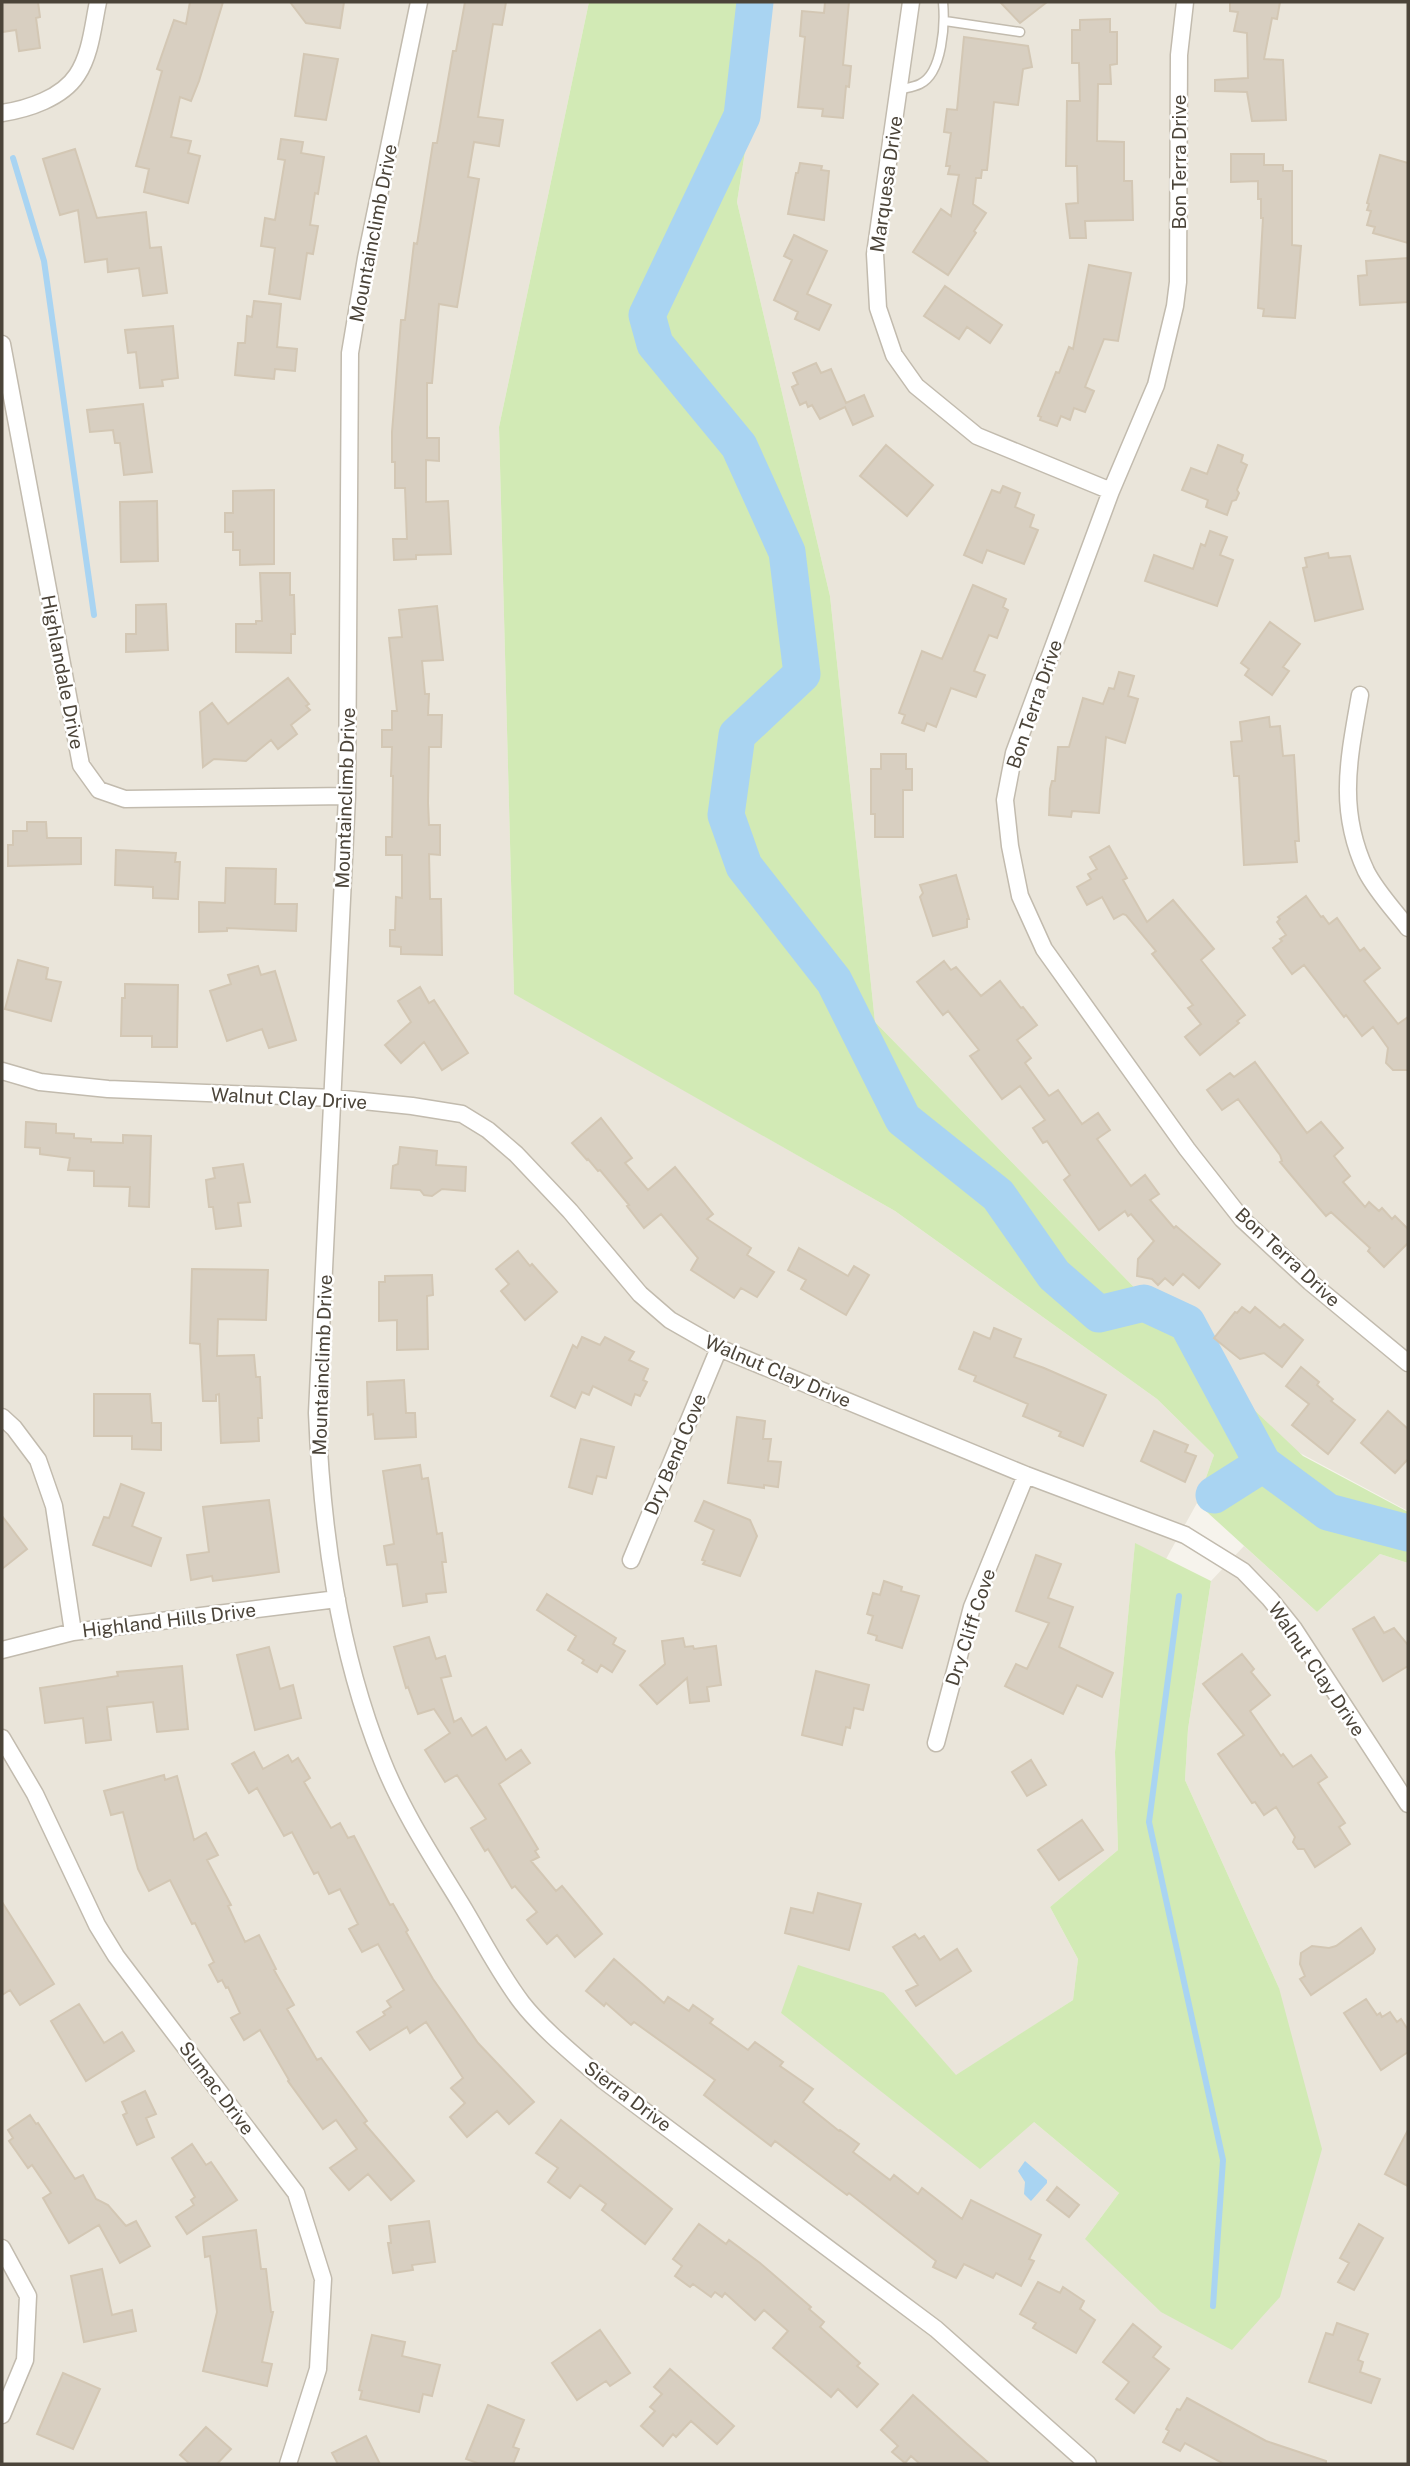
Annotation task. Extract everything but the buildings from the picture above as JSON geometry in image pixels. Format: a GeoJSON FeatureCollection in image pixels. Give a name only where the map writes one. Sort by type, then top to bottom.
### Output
{"type":"FeatureCollection","features":[{"type":"Feature","properties":{"kind":"street"},"geometry":{"type":"LineString","coordinates":[[2,113],[47,102],[77,76],[89,47],[98,2]]}},
{"type":"Feature","properties":{"kind":"street","name":"Mountainclimb Drive"},"geometry":{"type":"LineString","coordinates":[[337,1600],[320,1483],[317,1413],[347,796],[350,353],[366,258],[419,2]]}},
{"type":"Feature","properties":{"kind":"street","name":"Marquesa Drive"},"geometry":{"type":"LineString","coordinates":[[911,2],[875,254],[878,308],[894,355],[916,386],[977,436],[1111,491]]}},
{"type":"Feature","properties":{"kind":"street","name":"Bon Terra Drive"},"geometry":{"type":"LineString","coordinates":[[1185,2],[1180,55],[1178,282],[1175,306],[1156,385],[1111,491],[1014,753],[1005,800],[1010,846],[1020,896],[1044,949],[1187,1149],[1242,1219],[1310,1282],[1408,1363]]}},
{"type":"Feature","properties":{"kind":"street","name":"Highlandale Drive"},"geometry":{"type":"LineString","coordinates":[[2,344],[81,765],[99,790],[125,799],[347,796]]}},
{"type":"Feature","properties":{"kind":"street"},"geometry":{"type":"LineString","coordinates":[[1360,695],[1346,780],[1348,810],[1356,844],[1367,872],[1408,928]]}},
{"type":"Feature","properties":{"kind":"street","name":"Walnut Clay Drive"},"geometry":{"type":"LineString","coordinates":[[2,1071],[40,1082],[108,1089],[334,1098],[462,1114],[488,1130],[516,1154],[570,1211],[640,1294],[670,1320],[719,1348],[1026,1475],[1185,1535],[1243,1571],[1294,1629],[1408,1804]]}},
{"type":"Feature","properties":{"kind":"street","name":"Dry Bend Cove"},"geometry":{"type":"LineString","coordinates":[[631,1560],[719,1348]]}},
{"type":"Feature","properties":{"kind":"street"},"geometry":{"type":"LineString","coordinates":[[2,1417],[14,1428],[38,1460],[54,1506],[73,1632]]}},
{"type":"Feature","properties":{"kind":"street","name":"Dry Cliff Cove"},"geometry":{"type":"LineString","coordinates":[[936,1743],[972,1607],[1026,1475]]}},
{"type":"Feature","properties":{"kind":"street","name":"Highland Hills Drive"},"geometry":{"type":"LineString","coordinates":[[2,1650],[73,1632],[337,1600]]}},
{"type":"Feature","properties":{"kind":"street","name":"Sierra Drive"},"geometry":{"type":"LineString","coordinates":[[337,1600],[357,1691],[383,1763],[424,1843],[523,2004],[603,2080],[936,2329],[1088,2464]]}},
{"type":"Feature","properties":{"kind":"street","name":"Sumac Drive"},"geometry":{"type":"LineString","coordinates":[[2,1738],[35,1794],[97,1925],[116,1956],[296,2193],[323,2278],[318,2369],[288,2464]]}},
{"type":"Feature","properties":{"kind":"street"},"geometry":{"type":"LineString","coordinates":[[2,2248],[28,2296],[25,2360],[2,2415]]}},
{"type":"Feature","properties":{"kind":"lane"},"geometry":{"type":"LineString","coordinates":[[899,90],[921,84],[929,77],[937,61],[945,21],[943,2]]}},
{"type":"Feature","properties":{"kind":"lane"},"geometry":{"type":"LineString","coordinates":[[945,21],[1020,32]]}},
{"type":"Feature","properties":{"kind":"shaded area"},"geometry":{"type":"Polygon","coordinates":[[[2,2],[589,2],[499,427],[514,993],[895,1211],[1157,1399],[1214,1455],[1197,1503],[1166,1559],[1135,1544],[1115,1752],[1118,1850],[1050,1907],[1078,1959],[1073,2000],[956,2076],[884,1993],[781,2013],[1034,2122],[1119,2193],[1085,2239],[1279,1988],[1185,1780],[1188,1729],[1211,1581],[1244,1546],[1317,1612],[1380,1554],[1408,1563],[1408,2464],[2,2464],[2,2]]]}},
{"type":"Feature","properties":{"kind":"shaded area"},"geometry":{"type":"Polygon","coordinates":[[[769,2],[1408,2],[1408,1511],[1298,1452],[875,1022],[830,596],[737,202],[769,2]]]}},
{"type":"Feature","properties":{"kind":"green space"},"geometry":{"type":"Polygon","coordinates":[[[589,2],[769,2],[737,202],[830,596],[875,1022],[1250,1406],[1303,1456],[1408,1512],[1408,1563],[1380,1554],[1317,1612],[1197,1503],[1214,1455],[1157,1399],[895,1211],[514,994],[499,427],[589,2]]]}},
{"type":"Feature","properties":{"kind":"green space"},"geometry":{"type":"Polygon","coordinates":[[[1135,1543],[1211,1581],[1188,1729],[1185,1780],[1279,1988],[1322,2149],[1280,2297],[1232,2350],[1161,2312],[1085,2239],[1119,2193],[1034,2122],[980,2169],[781,2013],[798,1965],[884,1993],[956,2075],[1073,2000],[1078,1959],[1050,1907],[1118,1850],[1115,1752],[1135,1543]]]}},
{"type":"Feature","properties":{"kind":"water"},"geometry":{"type":"Polygon","coordinates":[[[1025,2161],[1047,2180],[1031,2201],[1024,2194],[1025,2182],[1018,2171],[1025,2161]]]}},
{"type":"Feature","properties":{"kind":"waterway"},"geometry":{"type":"LineString","coordinates":[[755,2],[742,116],[647,315],[655,344],[739,446],[787,552],[802,674],[737,735],[726,815],[744,866],[834,981],[903,1119],[998,1195],[1054,1275],[1099,1314],[1144,1303],[1187,1323],[1263,1464],[1214,1495]]}},
{"type":"Feature","properties":{"kind":"waterway"},"geometry":{"type":"LineString","coordinates":[[13,158],[44,261],[94,615]]}},
{"type":"Feature","properties":{"kind":"waterway"},"geometry":{"type":"LineString","coordinates":[[1263,1464],[1328,1512],[1408,1533]]}},
{"type":"Feature","properties":{"kind":"waterway"},"geometry":{"type":"LineString","coordinates":[[1179,1596],[1149,1822],[1223,2160],[1213,2306]]}}]}
